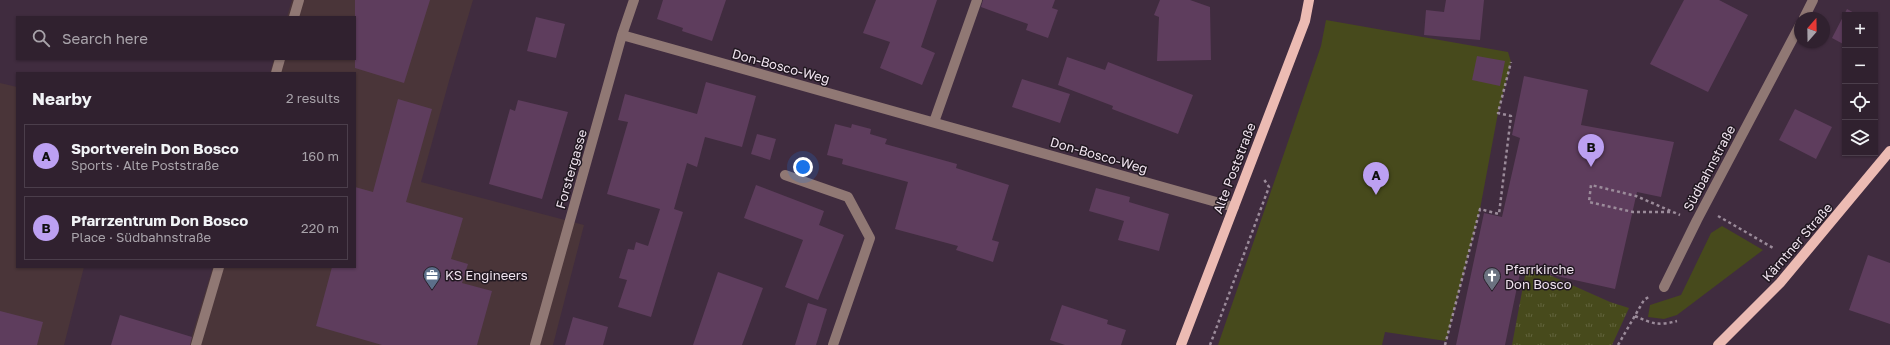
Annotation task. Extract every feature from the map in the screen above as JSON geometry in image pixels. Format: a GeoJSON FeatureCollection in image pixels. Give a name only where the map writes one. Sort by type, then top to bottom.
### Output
{"type":"FeatureCollection","features":[{"type":"Feature","properties":{"kind":"main road","name":"Alte Poststraße"},"geometry":{"type":"LineString","coordinates":[[1181,345],[1305,21],[1309,0]]}},
{"type":"Feature","properties":{"kind":"main road","name":"Kärntner Straße"},"geometry":{"type":"LineString","coordinates":[[1718,345],[1780,282],[1890,151]]}},
{"type":"Feature","properties":{"kind":"street"},"geometry":{"type":"LineString","coordinates":[[294,16],[300,0]]}},
{"type":"Feature","properties":{"kind":"street","name":"Forstergasse"},"geometry":{"type":"LineString","coordinates":[[535,345],[622,35],[634,0]]}},
{"type":"Feature","properties":{"kind":"street"},"geometry":{"type":"LineString","coordinates":[[934,122],[977,0]]}},
{"type":"Feature","properties":{"kind":"street"},"geometry":{"type":"LineString","coordinates":[[1807,12],[1813,0]]}},
{"type":"Feature","properties":{"kind":"street","name":"Don-Bosco-Weg"},"geometry":{"type":"LineString","coordinates":[[622,35],[1234,207]]}},
{"type":"Feature","properties":{"kind":"street","name":"Südbahnstraße"},"geometry":{"type":"LineString","coordinates":[[1664,287],[1704,207],[1794,36]]}},
{"type":"Feature","properties":{"kind":"street"},"geometry":{"type":"LineString","coordinates":[[276,72],[280,60]]}},
{"type":"Feature","properties":{"kind":"street"},"geometry":{"type":"LineString","coordinates":[[785,175],[848,196],[870,238],[832,345]]}},
{"type":"Feature","properties":{"kind":"street"},"geometry":{"type":"LineString","coordinates":[[196,345],[219,268]]}},
{"type":"Feature","properties":{"kind":"path"},"geometry":{"type":"LineString","coordinates":[[1445,345],[1480,209],[1499,214],[1511,116],[1498,114],[1511,62]]}},
{"type":"Feature","properties":{"kind":"path"},"geometry":{"type":"LineString","coordinates":[[1210,345],[1269,187],[1252,158]]}},
{"type":"Feature","properties":{"kind":"path"},"geometry":{"type":"LineString","coordinates":[[1591,185],[1636,196],[1670,212],[1630,211],[1589,202],[1591,185]]}},
{"type":"Feature","properties":{"kind":"path"},"geometry":{"type":"LineString","coordinates":[[1704,207],[1775,249]]}},
{"type":"Feature","properties":{"kind":"path"},"geometry":{"type":"LineString","coordinates":[[1618,345],[1644,300],[1664,287]]}},
{"type":"Feature","properties":{"kind":"path"},"geometry":{"type":"LineString","coordinates":[[1635,316],[1654,324],[1664,325],[1678,321]]}},
{"type":"Feature","properties":{"kind":"shaded area"},"geometry":{"type":"Polygon","coordinates":[[[292,0],[473,0],[421,182],[584,225],[553,345],[189,345],[213,268],[356,268],[356,72],[270,72],[274,60],[356,60],[356,16],[287,16],[292,0]]]}},
{"type":"Feature","properties":{"kind":"shaded area"},"geometry":{"type":"Polygon","coordinates":[[[0,83],[16,87],[16,268],[84,268],[64,345],[0,345],[0,83]]]}},
{"type":"Feature","properties":{"kind":"green space"},"geometry":{"type":"Polygon","coordinates":[[[1326,20],[1508,52],[1511,62],[1498,113],[1480,209],[1446,341],[1385,332],[1382,345],[1218,345],[1321,46],[1326,20]]]}},
{"type":"Feature","properties":{"kind":"green space"},"geometry":{"type":"Polygon","coordinates":[[[1722,226],[1763,250],[1677,315],[1664,319],[1648,317],[1650,305],[1681,295],[1711,233],[1722,226]]]}},
{"type":"Feature","properties":{"kind":"green space"},"geometry":{"type":"Polygon","coordinates":[[[1527,265],[1610,302],[1629,308],[1612,345],[1512,345],[1527,265]]]}},
{"type":"Feature","properties":{"kind":"building"},"geometry":{"type":"Polygon","coordinates":[[[355,0],[430,0],[404,83],[355,68],[355,0]]]}},
{"type":"Feature","properties":{"kind":"building"},"geometry":{"type":"Polygon","coordinates":[[[663,0],[726,0],[712,41],[682,31],[683,28],[657,19],[663,0]]]}},
{"type":"Feature","properties":{"kind":"building"},"geometry":{"type":"Polygon","coordinates":[[[876,0],[937,0],[921,47],[935,53],[922,85],[880,68],[890,42],[863,33],[876,0]]]}},
{"type":"Feature","properties":{"kind":"building"},"geometry":{"type":"Polygon","coordinates":[[[983,0],[1055,0],[1052,8],[1058,10],[1048,38],[1026,30],[1028,24],[981,7],[983,0]]]}},
{"type":"Feature","properties":{"kind":"building"},"geometry":{"type":"Polygon","coordinates":[[[1160,0],[1190,0],[1210,7],[1211,60],[1157,61],[1159,17],[1154,15],[1160,0]]]}},
{"type":"Feature","properties":{"kind":"building"},"geometry":{"type":"Polygon","coordinates":[[[1446,0],[1484,0],[1480,40],[1424,35],[1426,10],[1444,12],[1446,0]]]}},
{"type":"Feature","properties":{"kind":"building"},"geometry":{"type":"Polygon","coordinates":[[[1684,0],[1719,0],[1748,15],[1708,92],[1650,64],[1684,0]]]}},
{"type":"Feature","properties":{"kind":"building"},"geometry":{"type":"Polygon","coordinates":[[[1847,9],[1852,12],[1845,12],[1847,9]]]}},
{"type":"Feature","properties":{"kind":"building"},"geometry":{"type":"Polygon","coordinates":[[[536,17],[565,24],[556,58],[527,51],[536,17]]]}},
{"type":"Feature","properties":{"kind":"building"},"geometry":{"type":"Polygon","coordinates":[[[1842,19],[1842,43],[1832,38],[1842,19]]]}},
{"type":"Feature","properties":{"kind":"building"},"geometry":{"type":"Polygon","coordinates":[[[1477,56],[1505,61],[1500,86],[1472,80],[1477,56]]]}},
{"type":"Feature","properties":{"kind":"building"},"geometry":{"type":"Polygon","coordinates":[[[1067,57],[1105,70],[1108,62],[1193,95],[1178,134],[1112,109],[1113,106],[1058,85],[1067,57]]]}},
{"type":"Feature","properties":{"kind":"building"},"geometry":{"type":"Polygon","coordinates":[[[1524,76],[1588,90],[1581,125],[1674,142],[1661,197],[1637,192],[1615,289],[1521,268],[1505,345],[1456,345],[1484,213],[1502,217],[1520,138],[1512,135],[1524,76]]]}},
{"type":"Feature","properties":{"kind":"building"},"geometry":{"type":"Polygon","coordinates":[[[1022,79],[1070,94],[1060,123],[1012,107],[1022,79]]]}},
{"type":"Feature","properties":{"kind":"building"},"geometry":{"type":"Polygon","coordinates":[[[706,82],[756,96],[742,147],[705,137],[697,167],[687,163],[674,209],[683,212],[651,317],[618,307],[627,280],[619,278],[628,249],[634,250],[636,242],[648,246],[660,209],[607,194],[628,122],[618,120],[625,94],[697,114],[706,82]]]}},
{"type":"Feature","properties":{"kind":"building"},"geometry":{"type":"Polygon","coordinates":[[[398,99],[432,109],[406,202],[463,218],[451,259],[468,264],[462,283],[492,291],[477,345],[382,345],[316,326],[332,268],[356,268],[356,187],[373,192],[398,99]]]}},
{"type":"Feature","properties":{"kind":"building"},"geometry":{"type":"Polygon","coordinates":[[[518,100],[568,112],[542,199],[489,184],[510,109],[515,111],[518,100]]]}},
{"type":"Feature","properties":{"kind":"building"},"geometry":{"type":"Polygon","coordinates":[[[1795,109],[1832,127],[1816,159],[1779,140],[1795,109]]]}},
{"type":"Feature","properties":{"kind":"building"},"geometry":{"type":"Polygon","coordinates":[[[835,124],[851,128],[852,124],[871,129],[870,134],[887,139],[885,144],[957,164],[956,168],[1009,185],[992,240],[999,242],[993,262],[956,250],[958,246],[895,229],[908,182],[842,164],[843,159],[827,155],[835,124]]]}},
{"type":"Feature","properties":{"kind":"building"},"geometry":{"type":"Polygon","coordinates":[[[757,134],[776,139],[770,160],[751,154],[757,134]]]}},
{"type":"Feature","properties":{"kind":"building"},"geometry":{"type":"Polygon","coordinates":[[[756,185],[824,211],[819,225],[844,235],[818,300],[785,287],[803,240],[744,218],[756,185]]]}},
{"type":"Feature","properties":{"kind":"building"},"geometry":{"type":"Polygon","coordinates":[[[1096,188],[1130,197],[1129,202],[1169,214],[1159,251],[1118,240],[1124,221],[1089,211],[1096,188]]]}},
{"type":"Feature","properties":{"kind":"building"},"geometry":{"type":"Polygon","coordinates":[[[1868,255],[1890,263],[1890,324],[1849,310],[1868,255]]]}},
{"type":"Feature","properties":{"kind":"building"},"geometry":{"type":"Polygon","coordinates":[[[718,272],[763,288],[742,345],[693,345],[718,272]]]}},
{"type":"Feature","properties":{"kind":"building"},"geometry":{"type":"Polygon","coordinates":[[[808,303],[827,309],[816,345],[795,345],[808,303]]]}},
{"type":"Feature","properties":{"kind":"building"},"geometry":{"type":"Polygon","coordinates":[[[1062,305],[1108,320],[1107,324],[1126,330],[1121,345],[1065,345],[1050,340],[1062,305]]]}},
{"type":"Feature","properties":{"kind":"building"},"geometry":{"type":"Polygon","coordinates":[[[0,311],[43,322],[37,345],[0,345],[0,311]]]}},
{"type":"Feature","properties":{"kind":"building"},"geometry":{"type":"Polygon","coordinates":[[[120,315],[192,337],[190,345],[111,345],[120,315]]]}},
{"type":"Feature","properties":{"kind":"building"},"geometry":{"type":"Polygon","coordinates":[[[573,317],[608,327],[603,345],[565,345],[573,317]]]}},
{"type":"Feature","properties":{"kind":"place","name":"Pfarrzentrum Don Bosco"},"geometry":{"type":"Point","coordinates":[1591,167]}},
{"type":"Feature","properties":{"kind":"place","name":"Sportverein Don Bosco"},"geometry":{"type":"Point","coordinates":[1376,195]}},
{"type":"Feature","properties":{"kind":"place","name":"KS Engineers"},"geometry":{"type":"Point","coordinates":[432,290]}},
{"type":"Feature","properties":{"kind":"place","name":"Pfarrkirche Don Bosco"},"geometry":{"type":"Point","coordinates":[1492,291]}}]}
